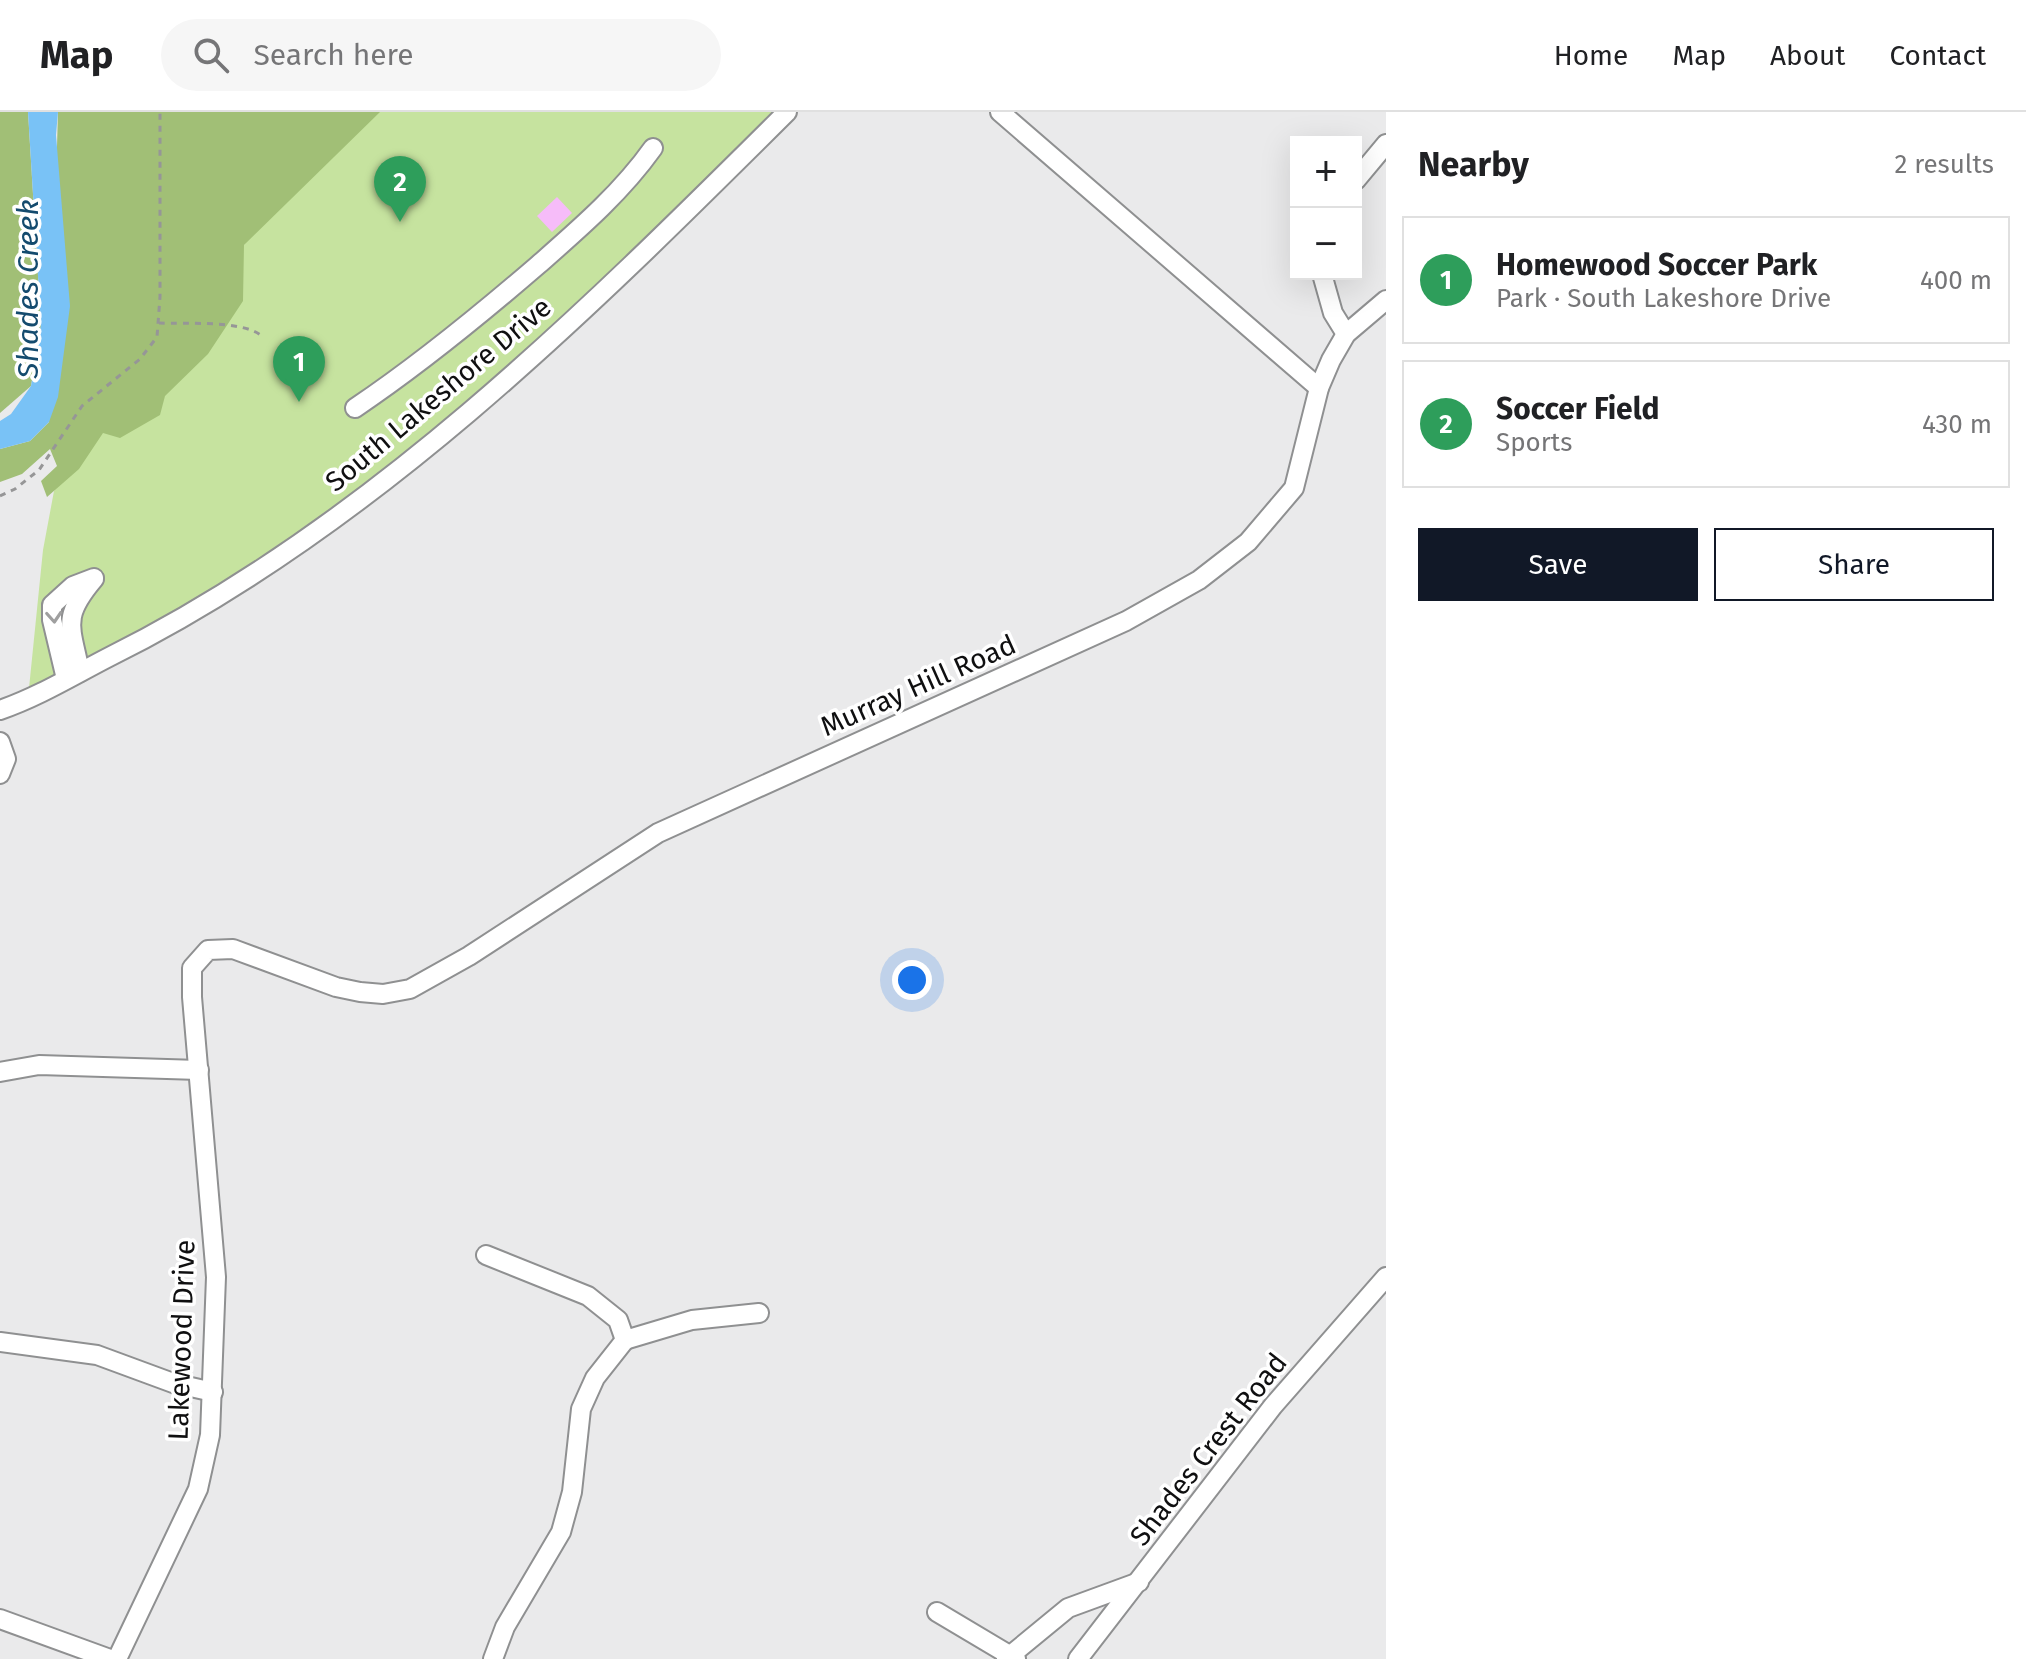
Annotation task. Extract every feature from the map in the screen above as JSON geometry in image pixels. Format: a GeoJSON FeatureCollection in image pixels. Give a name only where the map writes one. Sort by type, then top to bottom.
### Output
{"type":"FeatureCollection","features":[{"type":"Feature","properties":{"kind":"street","name":"South Lakeshore Drive"},"geometry":{"type":"LineString","coordinates":[[0,710],[138,643],[260,571],[439,439],[649,249],[787,112]]}},
{"type":"Feature","properties":{"kind":"street"},"geometry":{"type":"LineString","coordinates":[[1000,112],[1319,388]]}},
{"type":"Feature","properties":{"kind":"street"},"geometry":{"type":"LineString","coordinates":[[1362,173],[1386,144]]}},
{"type":"Feature","properties":{"kind":"street"},"geometry":{"type":"LineString","coordinates":[[355,408],[430,353],[587,222],[638,170],[653,148]]}},
{"type":"Feature","properties":{"kind":"street"},"geometry":{"type":"LineString","coordinates":[[1324,280],[1333,313],[1346,334],[1386,300]]}},
{"type":"Feature","properties":{"kind":"street","name":"Murray Hill Road"},"geometry":{"type":"LineString","coordinates":[[202,1100],[192,968],[208,950],[233,949],[336,987],[360,992],[383,994],[410,989],[469,956],[658,833],[1126,621],[1199,580],[1248,542],[1294,488],[1319,388],[1346,334]]}},
{"type":"Feature","properties":{"kind":"street"},"geometry":{"type":"LineString","coordinates":[[94,578],[74,604],[71,616],[73,675],[52,620],[52,605],[73,586],[94,578]]}},
{"type":"Feature","properties":{"kind":"street"},"geometry":{"type":"LineString","coordinates":[[0,742],[6,759],[0,774]]}},
{"type":"Feature","properties":{"kind":"street"},"geometry":{"type":"LineString","coordinates":[[0,1072],[39,1065],[199,1070]]}},
{"type":"Feature","properties":{"kind":"street","name":"Lakewood Drive"},"geometry":{"type":"LineString","coordinates":[[117,1659],[198,1489],[210,1435],[216,1277],[202,1100]]}},
{"type":"Feature","properties":{"kind":"street"},"geometry":{"type":"LineString","coordinates":[[486,1255],[588,1296],[618,1320],[625,1340]]}},
{"type":"Feature","properties":{"kind":"street","name":"Shades Crest Road"},"geometry":{"type":"LineString","coordinates":[[1078,1659],[1273,1406],[1386,1277]]}},
{"type":"Feature","properties":{"kind":"street"},"geometry":{"type":"LineString","coordinates":[[493,1659],[505,1627],[561,1532],[572,1492],[581,1409],[595,1378],[625,1340],[692,1320],[759,1313]]}},
{"type":"Feature","properties":{"kind":"street"},"geometry":{"type":"LineString","coordinates":[[0,1342],[97,1355],[173,1383],[213,1392]]}},
{"type":"Feature","properties":{"kind":"street"},"geometry":{"type":"LineString","coordinates":[[937,1612],[1010,1658],[1068,1608],[1139,1582]]}},
{"type":"Feature","properties":{"kind":"street"},"geometry":{"type":"LineString","coordinates":[[0,1619],[110,1659]]}},
{"type":"Feature","properties":{"kind":"path"},"geometry":{"type":"LineString","coordinates":[[0,496],[15,489],[39,470],[89,397],[147,352],[157,337],[160,112]]}},
{"type":"Feature","properties":{"kind":"path"},"geometry":{"type":"LineString","coordinates":[[159,323],[240,326],[255,330],[262,336]]}},
{"type":"Feature","properties":{"kind":"green space"},"geometry":{"type":"Polygon","coordinates":[[[0,112],[28,112],[41,325],[31,386],[0,413],[0,112]]]}},
{"type":"Feature","properties":{"kind":"green space"},"geometry":{"type":"Polygon","coordinates":[[[58,112],[380,112],[244,245],[243,301],[208,354],[165,396],[160,415],[120,438],[103,433],[79,469],[47,497],[41,481],[57,466],[50,449],[22,474],[0,482],[0,449],[30,441],[49,422],[58,112]]]}},
{"type":"Feature","properties":{"kind":"green space"},"geometry":{"type":"Polygon","coordinates":[[[341,112],[788,112],[465,415],[309,537],[28,698],[43,550],[54,491],[203,301],[341,112]]]}},
{"type":"Feature","properties":{"kind":"water"},"geometry":{"type":"Polygon","coordinates":[[[28,112],[58,112],[56,135],[70,306],[58,397],[49,422],[30,441],[0,449],[0,421],[11,414],[31,386],[41,325],[28,112]]]}},
{"type":"Feature","properties":{"kind":"building"},"geometry":{"type":"Polygon","coordinates":[[[557,197],[572,213],[552,232],[537,216],[557,197]]]}},
{"type":"Feature","properties":{"kind":"place","name":"Soccer Field"},"geometry":{"type":"Point","coordinates":[400,222]}},
{"type":"Feature","properties":{"kind":"place","name":"Homewood Soccer Park"},"geometry":{"type":"Point","coordinates":[299,402]}},
{"type":"Feature","properties":{"kind":"water label","name":"Shades Creek"},"geometry":{"type":"Point","coordinates":[28,289]}}]}
